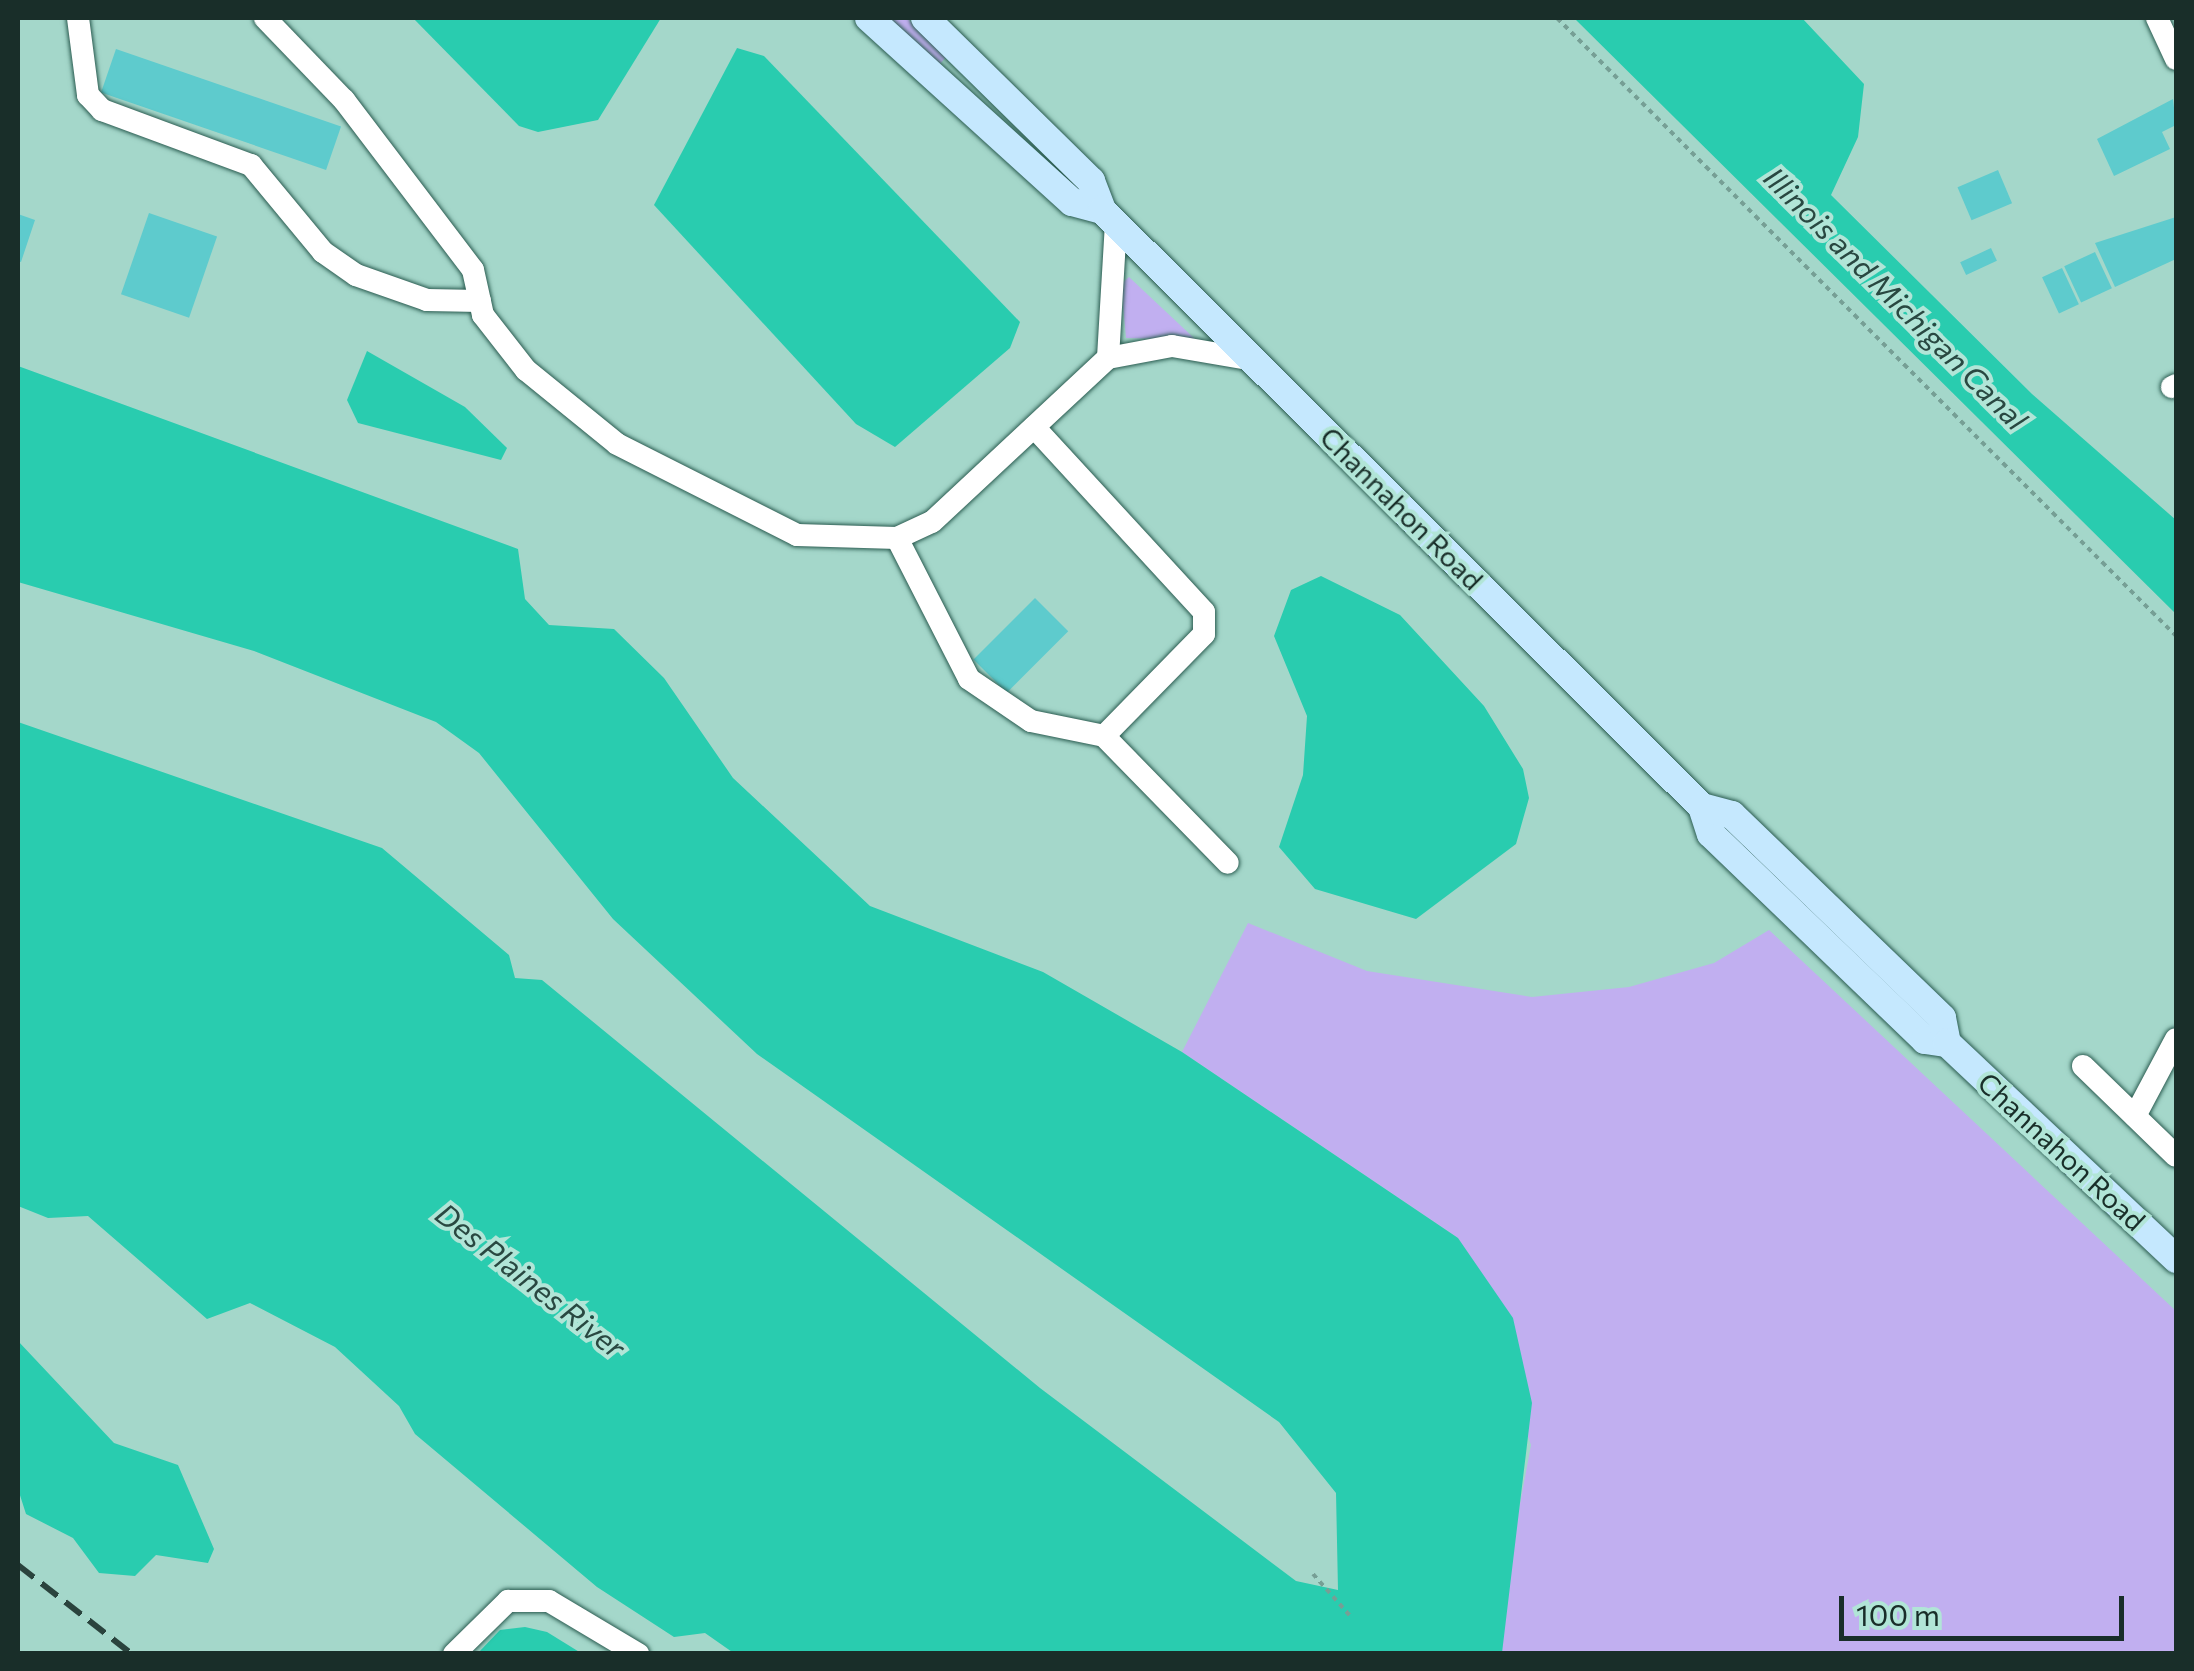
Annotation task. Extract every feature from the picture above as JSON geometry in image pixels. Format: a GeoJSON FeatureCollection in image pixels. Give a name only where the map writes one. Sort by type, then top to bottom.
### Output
{"type":"FeatureCollection","features":[{"type":"Feature","properties":{"kind":"main road","name":"Channahon Road"},"geometry":{"type":"LineString","coordinates":[[870,18],[1072,202],[1109,217]]}},
{"type":"Feature","properties":{"kind":"main road","name":"Channahon Road"},"geometry":{"type":"LineString","coordinates":[[925,18],[1092,181],[1109,217],[1702,806],[1711,834],[1924,1040],[1947,1043],[2176,1260]]}},
{"type":"Feature","properties":{"kind":"street"},"geometry":{"type":"LineString","coordinates":[[78,18],[88,95],[102,110],[252,164],[323,252],[356,275],[427,300],[480,302]]}},
{"type":"Feature","properties":{"kind":"street"},"geometry":{"type":"LineString","coordinates":[[264,18],[344,100],[472,270],[480,302],[526,370],[617,444],[797,535],[897,538],[932,522],[1108,358],[1172,346],[1254,360]]}},
{"type":"Feature","properties":{"kind":"street"},"geometry":{"type":"LineString","coordinates":[[2164,21],[2176,60]]}},
{"type":"Feature","properties":{"kind":"street"},"geometry":{"type":"LineString","coordinates":[[1108,358],[1109,217]]}},
{"type":"Feature","properties":{"kind":"street"},"geometry":{"type":"LineString","coordinates":[[1034,427],[1204,612],[1204,634],[1104,736]]}},
{"type":"Feature","properties":{"kind":"street"},"geometry":{"type":"LineString","coordinates":[[897,538],[969,679],[1031,721],[1104,736],[1228,863]]}},
{"type":"Feature","properties":{"kind":"street"},"geometry":{"type":"LineString","coordinates":[[2135,1116],[2176,1039]]}},
{"type":"Feature","properties":{"kind":"street"},"geometry":{"type":"LineString","coordinates":[[2083,1066],[2176,1156]]}},
{"type":"Feature","properties":{"kind":"street"},"geometry":{"type":"LineString","coordinates":[[454,1654],[508,1600],[549,1601],[638,1654]]}},
{"type":"Feature","properties":{"kind":"path"},"geometry":{"type":"LineString","coordinates":[[1557,18],[2176,636]]}},
{"type":"Feature","properties":{"kind":"path"},"geometry":{"type":"LineString","coordinates":[[1313,1574],[1352,1617]]}},
{"type":"Feature","properties":{"kind":"shaded area"},"geometry":{"type":"Polygon","coordinates":[[[887,18],[907,18],[946,57],[939,65],[887,18]]]}},
{"type":"Feature","properties":{"kind":"shaded area"},"geometry":{"type":"Polygon","coordinates":[[[1129,277],[1196,340],[1126,338],[1121,284],[1129,277]]]}},
{"type":"Feature","properties":{"kind":"shaded area"},"geometry":{"type":"Polygon","coordinates":[[[1248,923],[1367,971],[1532,997],[1629,987],[1714,963],[1769,930],[2176,1311],[2176,1653],[1502,1653],[1504,1590],[1531,1445],[1458,1238],[1182,1052],[1248,923]]]}},
{"type":"Feature","properties":{"kind":"water"},"geometry":{"type":"Polygon","coordinates":[[[413,18],[661,18],[598,120],[538,132],[519,126],[413,18]]]}},
{"type":"Feature","properties":{"kind":"water","name":"Illinois and Michigan Canal"},"geometry":{"type":"Polygon","coordinates":[[[1574,18],[1802,18],[1864,84],[1858,137],[1831,195],[2032,394],[2176,520],[2176,614],[1574,18]]]}},
{"type":"Feature","properties":{"kind":"water"},"geometry":{"type":"Polygon","coordinates":[[[737,48],[764,56],[1020,322],[1010,348],[895,447],[856,424],[654,205],[737,48]]]}},
{"type":"Feature","properties":{"kind":"water"},"geometry":{"type":"Polygon","coordinates":[[[367,351],[465,407],[507,448],[501,460],[358,423],[347,400],[367,351]]]}},
{"type":"Feature","properties":{"kind":"water","name":"Des Plaines River"},"geometry":{"type":"Polygon","coordinates":[[[18,366],[518,549],[525,599],[549,625],[614,629],[664,678],[733,778],[870,906],[1043,972],[1182,1052],[1458,1238],[1513,1318],[1532,1403],[1502,1653],[735,1654],[705,1633],[674,1637],[597,1587],[415,1434],[399,1406],[335,1347],[250,1303],[207,1319],[88,1216],[48,1218],[18,1206],[18,722],[382,848],[509,955],[515,978],[542,980],[1040,1388],[1296,1581],[1338,1590],[1336,1493],[1279,1422],[757,1054],[613,919],[479,753],[436,722],[254,651],[18,582],[18,366]]]}},
{"type":"Feature","properties":{"kind":"water"},"geometry":{"type":"Polygon","coordinates":[[[1321,576],[1400,615],[1484,706],[1523,769],[1529,798],[1516,844],[1416,919],[1315,889],[1279,847],[1303,775],[1307,716],[1274,636],[1291,590],[1321,576]]]}},
{"type":"Feature","properties":{"kind":"water"},"geometry":{"type":"Polygon","coordinates":[[[18,1341],[114,1443],[178,1465],[214,1549],[208,1563],[156,1555],[135,1576],[99,1573],[73,1538],[26,1514],[18,1489],[18,1341]]]}},
{"type":"Feature","properties":{"kind":"water"},"geometry":{"type":"Polygon","coordinates":[[[525,1627],[547,1632],[581,1653],[478,1653],[500,1630],[525,1627]]]}},
{"type":"Feature","properties":{"kind":"building"},"geometry":{"type":"Polygon","coordinates":[[[116,49],[341,126],[326,170],[101,92],[116,49]]]}},
{"type":"Feature","properties":{"kind":"building"},"geometry":{"type":"Polygon","coordinates":[[[2173,99],[2176,125],[2162,132],[2170,149],[2114,176],[2097,139],[2173,99]]]}},
{"type":"Feature","properties":{"kind":"building"},"geometry":{"type":"Polygon","coordinates":[[[1998,170],[2012,203],[1972,220],[1957,187],[1998,170]]]}},
{"type":"Feature","properties":{"kind":"building"},"geometry":{"type":"Polygon","coordinates":[[[149,213],[217,236],[189,318],[121,294],[149,213]]]}},
{"type":"Feature","properties":{"kind":"building"},"geometry":{"type":"Polygon","coordinates":[[[18,214],[35,220],[21,262],[18,261],[18,214]]]}},
{"type":"Feature","properties":{"kind":"building"},"geometry":{"type":"Polygon","coordinates":[[[2176,217],[2176,259],[2115,287],[2095,243],[2176,217]]]}},
{"type":"Feature","properties":{"kind":"building"},"geometry":{"type":"Polygon","coordinates":[[[1991,248],[1997,261],[1966,275],[1960,262],[1991,248]]]}},
{"type":"Feature","properties":{"kind":"building"},"geometry":{"type":"Polygon","coordinates":[[[2095,252],[2112,288],[2081,303],[2064,266],[2095,252]]]}},
{"type":"Feature","properties":{"kind":"building"},"geometry":{"type":"Polygon","coordinates":[[[2062,268],[2079,304],[2059,314],[2042,277],[2062,268]]]}},
{"type":"Feature","properties":{"kind":"building"},"geometry":{"type":"Polygon","coordinates":[[[1035,598],[1068,631],[1007,693],[973,660],[1035,598]]]}},
{"type":"Feature","properties":{"kind":"railway"},"geometry":{"type":"LineString","coordinates":[[18,1565],[132,1654]]}}]}
